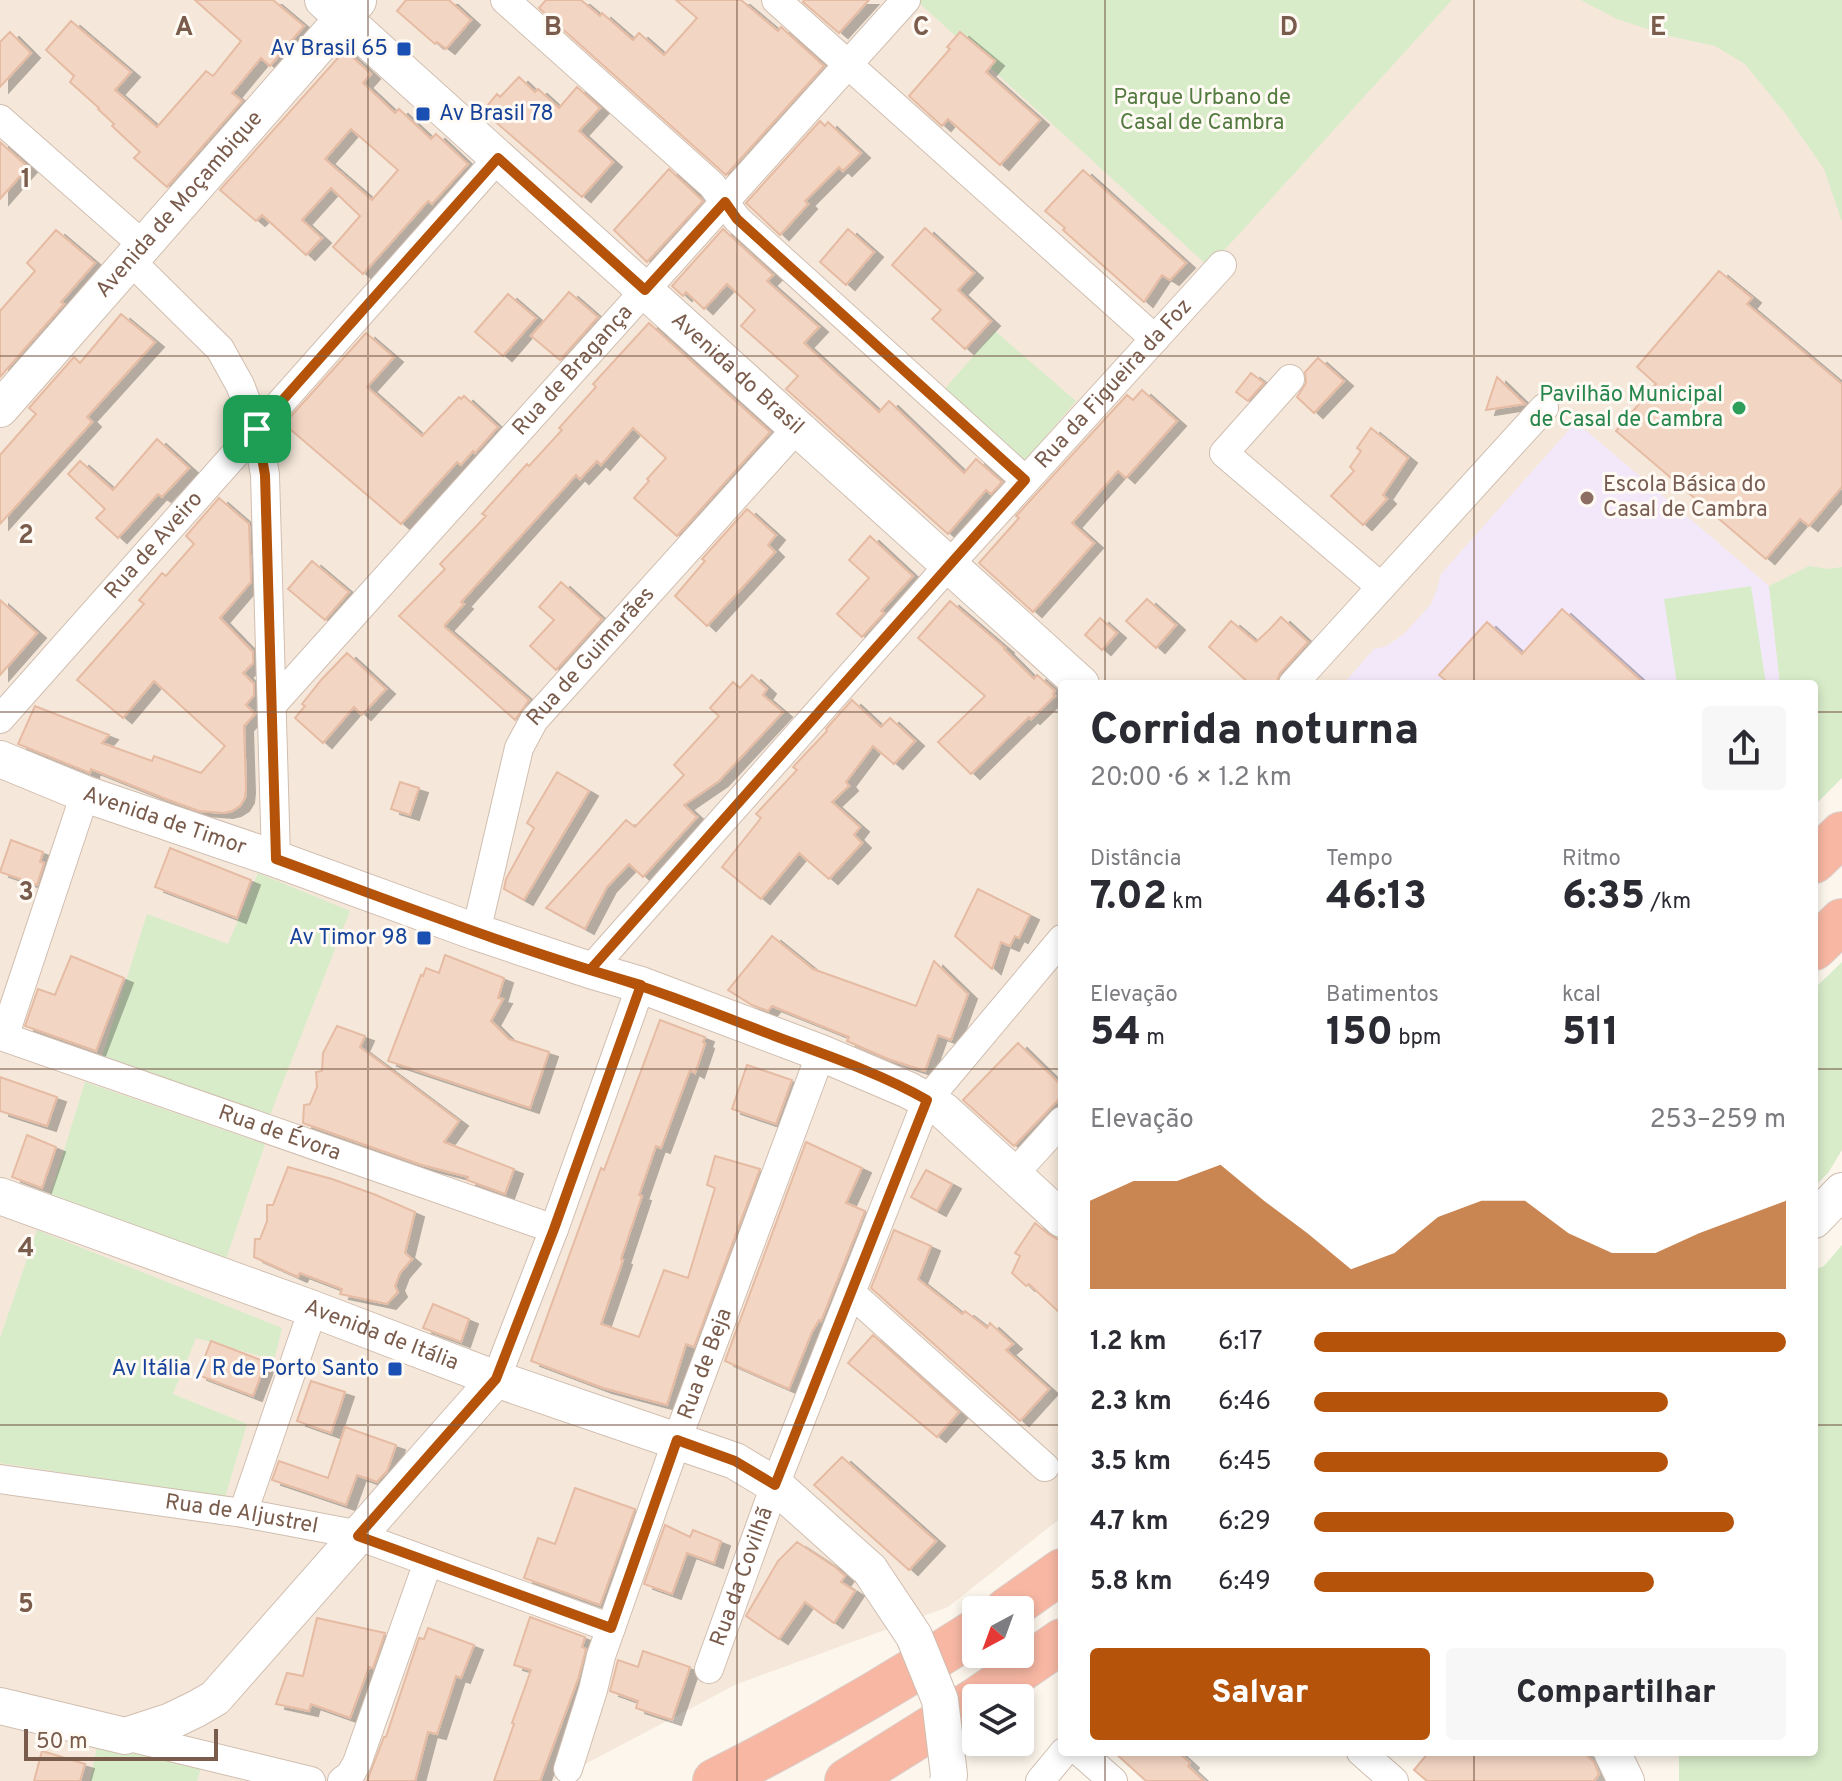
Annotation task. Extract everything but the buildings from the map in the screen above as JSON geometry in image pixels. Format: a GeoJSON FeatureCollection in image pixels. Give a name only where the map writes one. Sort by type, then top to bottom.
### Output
{"type":"FeatureCollection","features":[{"type":"Feature","properties":{"kind":"highway"},"geometry":{"type":"LineString","coordinates":[[1818,857],[1842,834]]}},
{"type":"Feature","properties":{"kind":"highway"},"geometry":{"type":"LineString","coordinates":[[1818,944],[1842,921]]}},
{"type":"Feature","properties":{"kind":"highway"},"geometry":{"type":"LineString","coordinates":[[1027,1596],[1058,1574]]}},
{"type":"Feature","properties":{"kind":"highway"},"geometry":{"type":"LineString","coordinates":[[715,1781],[840,1715],[962,1640]]}},
{"type":"Feature","properties":{"kind":"highway"},"geometry":{"type":"LineString","coordinates":[[1000,1684],[1058,1644]]}},
{"type":"Feature","properties":{"kind":"highway"},"geometry":{"type":"LineString","coordinates":[[847,1781],[962,1709]]}},
{"type":"Feature","properties":{"kind":"street"},"geometry":{"type":"LineString","coordinates":[[505,0],[712,185],[737,219],[1025,480]]}},
{"type":"Feature","properties":{"kind":"street"},"geometry":{"type":"LineString","coordinates":[[776,0],[1155,339]]}},
{"type":"Feature","properties":{"kind":"street","name":"Rua de Bragança"},"geometry":{"type":"LineString","coordinates":[[272,705],[906,0]]}},
{"type":"Feature","properties":{"kind":"street","name":"Avenida do Brasil"},"geometry":{"type":"LineString","coordinates":[[342,6],[498,158],[1077,680]]}},
{"type":"Feature","properties":{"kind":"street","name":"Avenida de Moçambique"},"geometry":{"type":"LineString","coordinates":[[6,391],[138,253],[342,6]]}},
{"type":"Feature","properties":{"kind":"street"},"geometry":{"type":"LineString","coordinates":[[0,119],[138,253],[220,349],[240,385],[257,429],[265,475],[276,859]]}},
{"type":"Feature","properties":{"kind":"street","name":"Rua de Aveiro"},"geometry":{"type":"LineString","coordinates":[[0,719],[498,158]]}},
{"type":"Feature","properties":{"kind":"street","name":"Rua da Figueira da Foz"},"geometry":{"type":"LineString","coordinates":[[590,970],[1025,480],[1222,265]]}},
{"type":"Feature","properties":{"kind":"street"},"geometry":{"type":"LineString","coordinates":[[1290,379],[1224,453],[1381,587]]}},
{"type":"Feature","properties":{"kind":"street"},"geometry":{"type":"LineString","coordinates":[[1297,680],[1544,408]]}},
{"type":"Feature","properties":{"kind":"street","name":"Rua de Guimarães"},"geometry":{"type":"LineString","coordinates":[[476,932],[519,748],[534,720],[797,428]]}},
{"type":"Feature","properties":{"kind":"street","name":"Avenida de Timor"},"geometry":{"type":"LineString","coordinates":[[0,759],[85,794],[476,932],[641,985],[821,1053],[908,1090],[944,1111],[1058,1215]]}},
{"type":"Feature","properties":{"kind":"street"},"geometry":{"type":"LineString","coordinates":[[9,995],[85,794]]}},
{"type":"Feature","properties":{"kind":"street","name":"Rua da Covilhã"},"geometry":{"type":"LineString","coordinates":[[709,1669],[775,1485],[927,1100],[1058,944]]}},
{"type":"Feature","properties":{"kind":"street"},"geometry":{"type":"LineString","coordinates":[[125,1736],[171,1721],[213,1699],[496,1379],[554,1229],[641,985]]}},
{"type":"Feature","properties":{"kind":"street","name":"Rua de Évora"},"geometry":{"type":"LineString","coordinates":[[9,995],[4,1037],[554,1229]]}},
{"type":"Feature","properties":{"kind":"street","name":"Rua de Beja"},"geometry":{"type":"LineString","coordinates":[[568,1769],[601,1656],[677,1440],[821,1053]]}},
{"type":"Feature","properties":{"kind":"street"},"geometry":{"type":"LineString","coordinates":[[1014,1174],[1058,1125]]}},
{"type":"Feature","properties":{"kind":"street"},"geometry":{"type":"LineString","coordinates":[[1818,1216],[1842,1191]]}},
{"type":"Feature","properties":{"kind":"street","name":"Avenida de Itália"},"geometry":{"type":"LineString","coordinates":[[0,1196],[496,1379],[735,1461],[775,1485],[870,1570],[914,1636],[940,1700],[948,1781]]}},
{"type":"Feature","properties":{"kind":"street"},"geometry":{"type":"LineString","coordinates":[[851,1293],[1045,1467]]}},
{"type":"Feature","properties":{"kind":"street"},"geometry":{"type":"LineString","coordinates":[[243,1513],[313,1309]]}},
{"type":"Feature","properties":{"kind":"street","name":"Rua de Aljustrel"},"geometry":{"type":"LineString","coordinates":[[0,1479],[243,1513],[342,1531],[611,1628]]}},
{"type":"Feature","properties":{"kind":"street"},"geometry":{"type":"LineString","coordinates":[[342,1781],[357,1763],[428,1562]]}},
{"type":"Feature","properties":{"kind":"street"},"geometry":{"type":"LineString","coordinates":[[0,1706],[311,1781]]}},
{"type":"Feature","properties":{"kind":"street"},"geometry":{"type":"LineString","coordinates":[[1040,1781],[1061,1756]]}},
{"type":"Feature","properties":{"kind":"street"},"geometry":{"type":"LineString","coordinates":[[1085,1756],[1113,1781]]}},
{"type":"Feature","properties":{"kind":"street"},"geometry":{"type":"LineString","coordinates":[[1366,1756],[1394,1781]]}},
{"type":"Feature","properties":{"kind":"street"},"geometry":{"type":"LineString","coordinates":[[1614,1756],[1626,1781]]}},
{"type":"Feature","properties":{"kind":"shaded area"},"geometry":{"type":"Polygon","coordinates":[[[0,0],[1716,0],[1842,124],[1842,732],[1818,691],[1818,680],[1058,680],[1058,1520],[948,1607],[737,1684],[553,1781],[0,1781],[0,0]]]}},
{"type":"Feature","properties":{"kind":"shaded area","name":"Escola Básica do Casal de Cambra"},"geometry":{"type":"Polygon","coordinates":[[[1576,422],[1769,586],[1780,680],[1347,680],[1374,649],[1387,646],[1405,633],[1431,604],[1441,574],[1576,422]]]}},
{"type":"Feature","properties":{"kind":"green space","name":"Parque Urbano de Casal de Cambra"},"geometry":{"type":"Polygon","coordinates":[[[916,0],[1452,0],[1208,266],[916,0]]]}},
{"type":"Feature","properties":{"kind":"green space"},"geometry":{"type":"Polygon","coordinates":[[[1581,0],[1842,0],[1842,222],[1824,169],[1785,113],[1745,64],[1715,46],[1669,36],[1617,19],[1581,0]]]}},
{"type":"Feature","properties":{"kind":"green space"},"geometry":{"type":"Polygon","coordinates":[[[995,331],[1076,401],[1025,461],[943,391],[995,331]]]}},
{"type":"Feature","properties":{"kind":"green space"},"geometry":{"type":"Polygon","coordinates":[[[1809,566],[1828,569],[1842,567],[1842,778],[1818,802],[1818,680],[1780,680],[1769,586],[1809,566]]]}},
{"type":"Feature","properties":{"kind":"green space"},"geometry":{"type":"Polygon","coordinates":[[[1751,586],[1765,680],[1676,680],[1664,599],[1751,586]]]}},
{"type":"Feature","properties":{"kind":"green space"},"geometry":{"type":"Polygon","coordinates":[[[258,873],[350,911],[270,1115],[101,1060],[147,914],[228,944],[258,873]]]}},
{"type":"Feature","properties":{"kind":"green space"},"geometry":{"type":"Polygon","coordinates":[[[1842,962],[1842,1150],[1818,1183],[1818,985],[1842,962]]]}},
{"type":"Feature","properties":{"kind":"green space"},"geometry":{"type":"Polygon","coordinates":[[[85,1082],[265,1144],[226,1259],[49,1199],[85,1082]]]}},
{"type":"Feature","properties":{"kind":"green space"},"geometry":{"type":"Polygon","coordinates":[[[37,1230],[282,1328],[274,1360],[196,1338],[173,1394],[247,1424],[225,1497],[0,1463],[0,1338],[37,1230]]]}},
{"type":"Feature","properties":{"kind":"green space"},"geometry":{"type":"Polygon","coordinates":[[[1842,1245],[1842,1781],[1679,1781],[1679,1756],[1818,1756],[1818,1268],[1824,1266],[1842,1245]]]}},
{"type":"Feature","properties":{"kind":"green space"},"geometry":{"type":"Polygon","coordinates":[[[98,1741],[202,1765],[197,1781],[90,1781],[98,1741]]]}},
{"type":"Feature","properties":{"kind":"place","name":"Av Brasil 65"},"geometry":{"type":"Point","coordinates":[404,49]}},
{"type":"Feature","properties":{"kind":"place","name":"Av Brasil 78"},"geometry":{"type":"Point","coordinates":[423,114]}},
{"type":"Feature","properties":{"kind":"place","name":"Pavilhão Municipal de Casal de Cambra"},"geometry":{"type":"Point","coordinates":[1739,408]}},
{"type":"Feature","properties":{"kind":"place","name":"Escola Básica do Casal de Cambra"},"geometry":{"type":"Point","coordinates":[1587,498]}},
{"type":"Feature","properties":{"kind":"place","name":"Av Timor 98"},"geometry":{"type":"Point","coordinates":[424,938]}},
{"type":"Feature","properties":{"kind":"place","name":"Av Itália / R de Porto Santo"},"geometry":{"type":"Point","coordinates":[395,1369]}},
{"type":"Feature","properties":{"kind":"route"},"geometry":{"type":"LineString","coordinates":[[257,429],[265,475],[276,859],[476,932],[590,970],[641,985],[554,1229],[496,1379],[358,1536],[611,1628],[677,1440],[735,1461],[775,1485],[927,1100],[821,1053],[641,985],[590,970],[1025,480],[737,219],[725,202],[645,290],[498,158],[257,429]]}}]}
